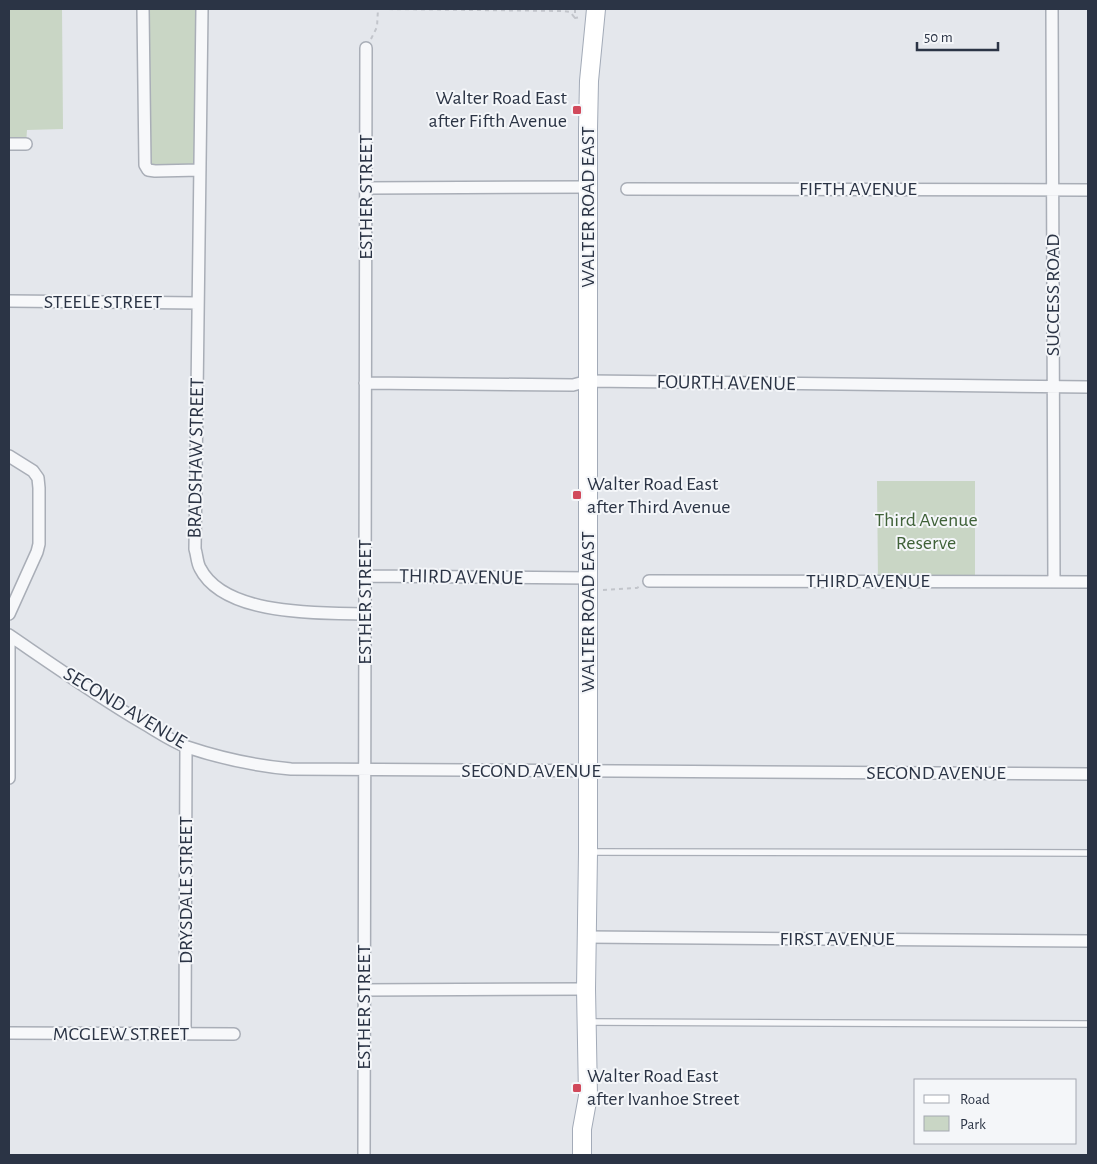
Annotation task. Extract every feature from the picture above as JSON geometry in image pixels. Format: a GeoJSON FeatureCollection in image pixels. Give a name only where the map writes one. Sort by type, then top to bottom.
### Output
{"type":"FeatureCollection","features":[{"type":"Feature","properties":{"kind":"main road","name":"WALTER ROAD EAST"},"geometry":{"type":"LineString","coordinates":[[593,1155],[593,1129],[588,1096],[586,937],[588,852],[589,81],[596,9]]}},
{"type":"Feature","properties":{"kind":"main road","name":"WALTER ROAD EAST"},"geometry":{"type":"LineString","coordinates":[[582,1155],[582,1129],[588,1096]]}},
{"type":"Feature","properties":{"kind":"street"},"geometry":{"type":"LineString","coordinates":[[143,9],[144,165],[148,170],[155,171],[200,170]]}},
{"type":"Feature","properties":{"kind":"street","name":"BRADSHAW STREET"},"geometry":{"type":"LineString","coordinates":[[202,9],[195,549],[200,568],[214,586],[237,598],[263,607],[300,612],[365,614]]}},
{"type":"Feature","properties":{"kind":"street","name":"SUCCESS ROAD"},"geometry":{"type":"LineString","coordinates":[[1052,9],[1054,582]]}},
{"type":"Feature","properties":{"kind":"street","name":"ESTHER STREET"},"geometry":{"type":"LineString","coordinates":[[364,1155],[366,48]]}},
{"type":"Feature","properties":{"kind":"street"},"geometry":{"type":"LineString","coordinates":[[9,144],[26,144]]}},
{"type":"Feature","properties":{"kind":"street"},"geometry":{"type":"LineString","coordinates":[[366,188],[588,187]]}},
{"type":"Feature","properties":{"kind":"street","name":"FIFTH AVENUE"},"geometry":{"type":"LineString","coordinates":[[627,189],[1088,190]]}},
{"type":"Feature","properties":{"kind":"street","name":"STEELE STREET"},"geometry":{"type":"LineString","coordinates":[[9,301],[198,302]]}},
{"type":"Feature","properties":{"kind":"street","name":"FOURTH AVENUE"},"geometry":{"type":"LineString","coordinates":[[365,383],[573,385],[588,381],[1088,388]]}},
{"type":"Feature","properties":{"kind":"street"},"geometry":{"type":"LineString","coordinates":[[9,456],[33,472],[38,478],[39,507],[37,552],[9,614]]}},
{"type":"Feature","properties":{"kind":"street","name":"THIRD AVENUE"},"geometry":{"type":"LineString","coordinates":[[365,576],[588,578]]}},
{"type":"Feature","properties":{"kind":"street","name":"THIRD AVENUE"},"geometry":{"type":"LineString","coordinates":[[649,581],[1088,582]]}},
{"type":"Feature","properties":{"kind":"street"},"geometry":{"type":"LineString","coordinates":[[9,635],[9,778]]}},
{"type":"Feature","properties":{"kind":"street","name":"SECOND AVENUE"},"geometry":{"type":"LineString","coordinates":[[9,635],[120,710],[186,747],[250,764],[269,767],[291,769],[588,772],[1088,774]]}},
{"type":"Feature","properties":{"kind":"street","name":"DRYSDALE STREET"},"geometry":{"type":"LineString","coordinates":[[185,1034],[186,747]]}},
{"type":"Feature","properties":{"kind":"street","name":"FIRST AVENUE"},"geometry":{"type":"LineString","coordinates":[[586,937],[1088,941]]}},
{"type":"Feature","properties":{"kind":"street"},"geometry":{"type":"LineString","coordinates":[[363,990],[586,989]]}},
{"type":"Feature","properties":{"kind":"street","name":"MCGLEW STREET"},"geometry":{"type":"LineString","coordinates":[[9,1033],[234,1034]]}},
{"type":"Feature","properties":{"kind":"lane"},"geometry":{"type":"LineString","coordinates":[[588,852],[1088,853]]}},
{"type":"Feature","properties":{"kind":"lane"},"geometry":{"type":"LineString","coordinates":[[588,1022],[1088,1024]]}},
{"type":"Feature","properties":{"kind":"path"},"geometry":{"type":"LineString","coordinates":[[366,48],[377,27],[378,9]]}},
{"type":"Feature","properties":{"kind":"path"},"geometry":{"type":"LineString","coordinates":[[381,9],[564,11],[570,12],[575,18]]}},
{"type":"Feature","properties":{"kind":"path"},"geometry":{"type":"LineString","coordinates":[[603,590],[637,588],[649,581]]}},
{"type":"Feature","properties":{"kind":"green space"},"geometry":{"type":"Polygon","coordinates":[[[9,9],[62,9],[63,129],[27,130],[26,144],[9,144],[9,9]]]}},
{"type":"Feature","properties":{"kind":"green space"},"geometry":{"type":"Polygon","coordinates":[[[143,9],[202,9],[200,170],[148,170],[143,9]]]}},
{"type":"Feature","properties":{"kind":"green space","name":"Third Avenue Reserve"},"geometry":{"type":"Polygon","coordinates":[[[877,481],[975,481],[975,582],[878,581],[877,481]]]}},
{"type":"Feature","properties":{"kind":"place","name":"Walter Road East after Fifth Avenue"},"geometry":{"type":"Point","coordinates":[577,110]}},
{"type":"Feature","properties":{"kind":"place","name":"Walter Road East after Third Avenue"},"geometry":{"type":"Point","coordinates":[577,495]}},
{"type":"Feature","properties":{"kind":"place","name":"Walter Road East after Ivanhoe Street"},"geometry":{"type":"Point","coordinates":[577,1088]}}]}
